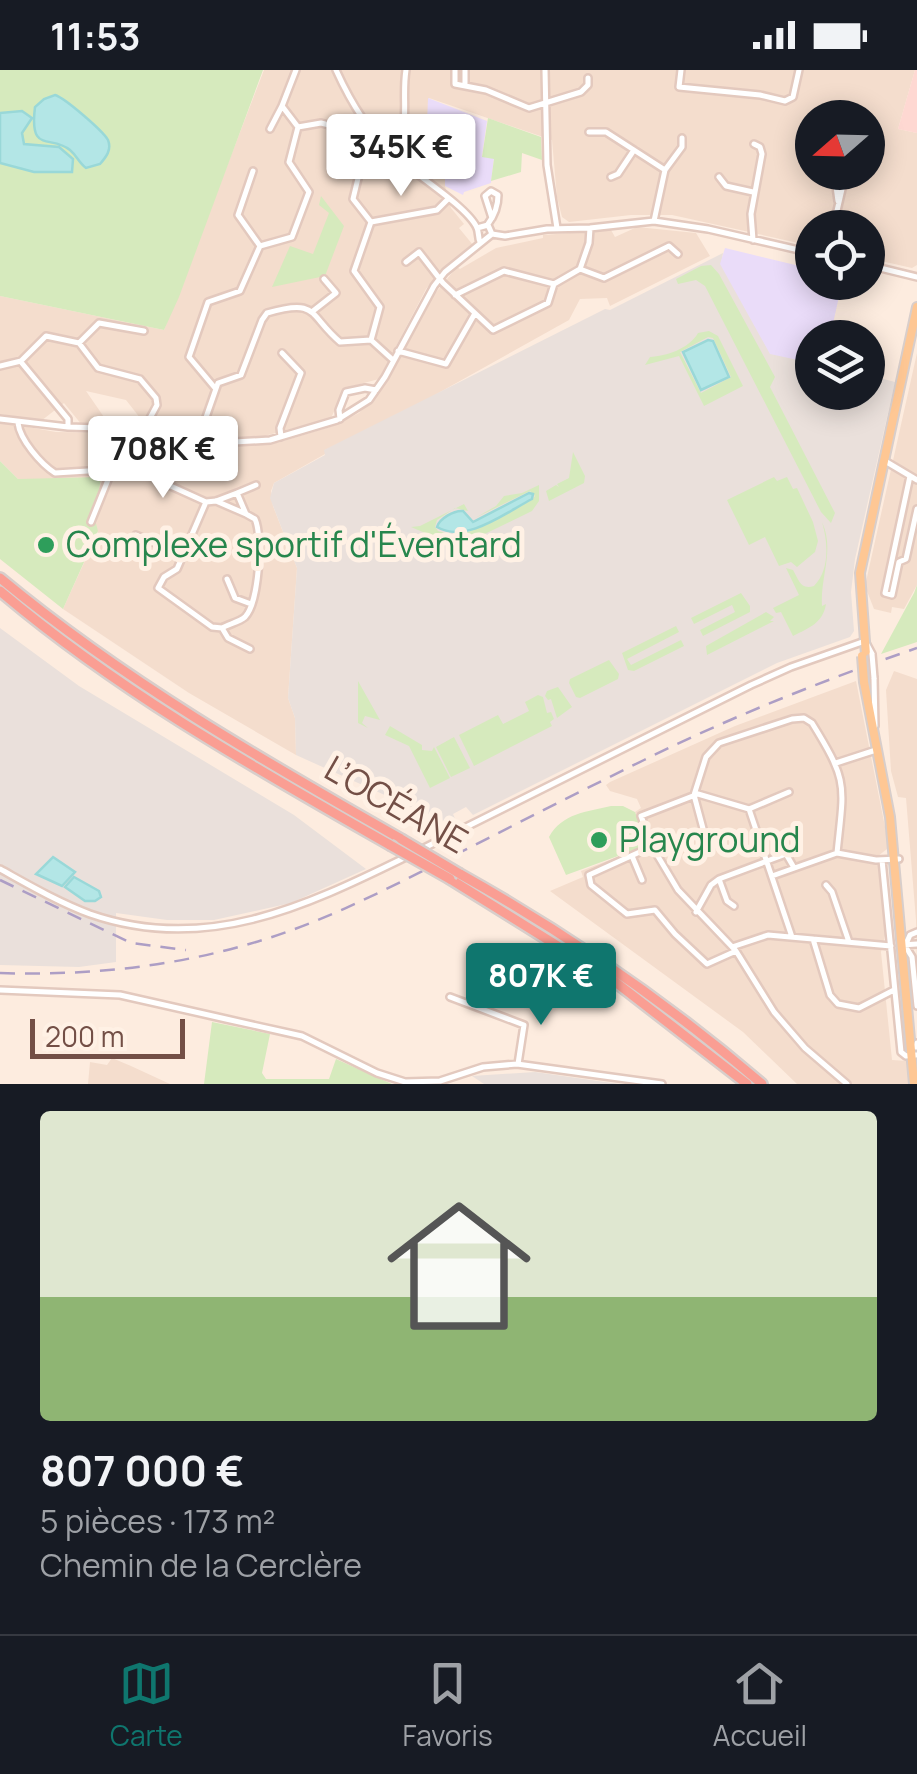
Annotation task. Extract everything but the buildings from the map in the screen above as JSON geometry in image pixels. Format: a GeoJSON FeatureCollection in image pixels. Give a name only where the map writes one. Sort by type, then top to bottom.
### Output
{"type":"FeatureCollection","features":[{"type":"Feature","properties":{"kind":"highway","name":"L’OCÉANE"},"geometry":{"type":"LineString","coordinates":[[0,578],[136,680],[296,785]]}},
{"type":"Feature","properties":{"kind":"highway","name":"L’OCÉANE"},"geometry":{"type":"LineString","coordinates":[[0,591],[123,684],[315,796],[626,990],[747,1084]]}},
{"type":"Feature","properties":{"kind":"highway","name":"L’OCÉANE"},"geometry":{"type":"LineString","coordinates":[[315,796],[401,839],[578,945],[645,991],[762,1084]]}},
{"type":"Feature","properties":{"kind":"main road"},"geometry":{"type":"LineString","coordinates":[[914,1084],[916,1053],[897,859],[863,641],[860,573],[917,307]]}},
{"type":"Feature","properties":{"kind":"main road"},"geometry":{"type":"LineString","coordinates":[[869,680],[878,749]]}},
{"type":"Feature","properties":{"kind":"street"},"geometry":{"type":"LineString","coordinates":[[270,129],[296,70]]}},
{"type":"Feature","properties":{"kind":"street"},"geometry":{"type":"LineString","coordinates":[[345,70],[337,72],[361,117],[392,153],[462,210],[482,241]]}},
{"type":"Feature","properties":{"kind":"street"},"geometry":{"type":"LineString","coordinates":[[392,153],[405,134],[402,102],[406,70]]}},
{"type":"Feature","properties":{"kind":"street"},"geometry":{"type":"LineString","coordinates":[[455,70],[455,84],[465,84],[526,108],[582,92],[588,78]]}},
{"type":"Feature","properties":{"kind":"street"},"geometry":{"type":"LineString","coordinates":[[465,70],[465,84]]}},
{"type":"Feature","properties":{"kind":"street"},"geometry":{"type":"LineString","coordinates":[[546,70],[547,165],[557,228]]}},
{"type":"Feature","properties":{"kind":"street"},"geometry":{"type":"LineString","coordinates":[[681,70],[679,87],[787,101],[799,70]]}},
{"type":"Feature","properties":{"kind":"street"},"geometry":{"type":"LineString","coordinates":[[282,106],[298,127]]}},
{"type":"Feature","properties":{"kind":"street"},"geometry":{"type":"LineString","coordinates":[[298,127],[329,125],[360,163],[353,196],[371,222]]}},
{"type":"Feature","properties":{"kind":"street"},"geometry":{"type":"LineString","coordinates":[[260,246],[292,237],[309,195],[307,185],[288,159],[298,127]]}},
{"type":"Feature","properties":{"kind":"street"},"geometry":{"type":"LineString","coordinates":[[589,132],[606,132],[666,170]]}},
{"type":"Feature","properties":{"kind":"street"},"geometry":{"type":"LineString","coordinates":[[654,221],[666,170],[682,148],[682,138]]}},
{"type":"Feature","properties":{"kind":"street"},"geometry":{"type":"LineString","coordinates":[[752,240],[754,192],[762,154],[754,144]]}},
{"type":"Feature","properties":{"kind":"street"},"geometry":{"type":"LineString","coordinates":[[611,177],[618,174],[634,150]]}},
{"type":"Feature","properties":{"kind":"street"},"geometry":{"type":"LineString","coordinates":[[254,171],[238,215],[260,246]]}},
{"type":"Feature","properties":{"kind":"street"},"geometry":{"type":"LineString","coordinates":[[720,177],[726,186],[754,192]]}},
{"type":"Feature","properties":{"kind":"street"},"geometry":{"type":"LineString","coordinates":[[837,190],[839,204]]}},
{"type":"Feature","properties":{"kind":"street"},"geometry":{"type":"LineString","coordinates":[[838,210],[842,190]]}},
{"type":"Feature","properties":{"kind":"street"},"geometry":{"type":"LineString","coordinates":[[477,228],[490,221],[498,195],[492,191],[484,196],[490,221],[492,234]]}},
{"type":"Feature","properties":{"kind":"street"},"geometry":{"type":"LineString","coordinates":[[371,222],[437,210],[448,200]]}},
{"type":"Feature","properties":{"kind":"street"},"geometry":{"type":"LineString","coordinates":[[0,419],[68,427],[133,428],[158,446],[174,446],[281,438],[340,419],[376,390],[423,301],[440,278],[492,234],[505,236],[654,221],[795,249]]}},
{"type":"Feature","properties":{"kind":"street"},"geometry":{"type":"LineString","coordinates":[[371,222],[354,271],[380,308],[371,340]]}},
{"type":"Feature","properties":{"kind":"street"},"geometry":{"type":"LineString","coordinates":[[406,262],[419,252],[474,315],[496,330],[548,303],[554,284],[580,269],[590,228]]}},
{"type":"Feature","properties":{"kind":"street"},"geometry":{"type":"LineString","coordinates":[[215,388],[190,361],[189,353],[208,302],[240,291],[260,246]]}},
{"type":"Feature","properties":{"kind":"street"},"geometry":{"type":"LineString","coordinates":[[580,269],[604,278],[669,246],[678,254]]}},
{"type":"Feature","properties":{"kind":"street"},"geometry":{"type":"LineString","coordinates":[[885,270],[917,278]]}},
{"type":"Feature","properties":{"kind":"street"},"geometry":{"type":"LineString","coordinates":[[455,295],[504,271],[554,284]]}},
{"type":"Feature","properties":{"kind":"street"},"geometry":{"type":"LineString","coordinates":[[313,312],[336,293],[324,278]]}},
{"type":"Feature","properties":{"kind":"street"},"geometry":{"type":"LineString","coordinates":[[197,444],[215,388],[221,381],[241,375],[264,316],[300,306],[313,312],[340,342],[371,340],[393,360]]}},
{"type":"Feature","properties":{"kind":"street"},"geometry":{"type":"LineString","coordinates":[[398,351],[446,364],[474,315]]}},
{"type":"Feature","properties":{"kind":"street"},"geometry":{"type":"LineString","coordinates":[[78,343],[100,323],[144,331]]}},
{"type":"Feature","properties":{"kind":"street"},"geometry":{"type":"LineString","coordinates":[[0,366],[21,362],[46,336],[78,343],[98,368],[140,379],[156,398],[157,405],[142,433]]}},
{"type":"Feature","properties":{"kind":"street"},"geometry":{"type":"LineString","coordinates":[[281,438],[280,428],[301,373],[282,353]]}},
{"type":"Feature","properties":{"kind":"street"},"geometry":{"type":"LineString","coordinates":[[21,362],[68,420],[68,427]]}},
{"type":"Feature","properties":{"kind":"street"},"geometry":{"type":"LineString","coordinates":[[340,419],[346,392],[376,390]]}},
{"type":"Feature","properties":{"kind":"street"},"geometry":{"type":"LineString","coordinates":[[18,423],[18,431],[49,470],[137,468],[162,476]]}},
{"type":"Feature","properties":{"kind":"street"},"geometry":{"type":"LineString","coordinates":[[148,471],[158,446]]}},
{"type":"Feature","properties":{"kind":"street"},"geometry":{"type":"LineString","coordinates":[[174,446],[162,476],[164,482],[206,502],[246,514],[256,519],[258,526],[258,586],[245,616],[222,628],[212,627],[158,588],[164,576],[177,569],[206,502]]}},
{"type":"Feature","properties":{"kind":"street"},"geometry":{"type":"LineString","coordinates":[[137,468],[144,454]]}},
{"type":"Feature","properties":{"kind":"street"},"geometry":{"type":"LineString","coordinates":[[885,461],[914,478],[904,504],[885,594],[892,594],[899,562],[906,560],[917,508],[904,504]]}},
{"type":"Feature","properties":{"kind":"street"},"geometry":{"type":"LineString","coordinates":[[91,522],[112,470]]}},
{"type":"Feature","properties":{"kind":"street"},"geometry":{"type":"LineString","coordinates":[[216,502],[256,485]]}},
{"type":"Feature","properties":{"kind":"street"},"geometry":{"type":"LineString","coordinates":[[238,493],[246,514]]}},
{"type":"Feature","properties":{"kind":"street"},"geometry":{"type":"LineString","coordinates":[[136,536],[183,555]]}},
{"type":"Feature","properties":{"kind":"street"},"geometry":{"type":"LineString","coordinates":[[227,579],[234,598],[251,604]]}},
{"type":"Feature","properties":{"kind":"street"},"geometry":{"type":"LineString","coordinates":[[222,628],[228,638],[250,649]]}},
{"type":"Feature","properties":{"kind":"street"},"geometry":{"type":"LineString","coordinates":[[0,870],[89,913],[123,922],[192,928],[266,918],[350,884],[751,684],[863,641]]}},
{"type":"Feature","properties":{"kind":"street"},"geometry":{"type":"LineString","coordinates":[[705,836],[694,795],[706,756],[715,746],[804,718],[812,723],[836,763],[844,788],[837,853]]}},
{"type":"Feature","properties":{"kind":"street"},"geometry":{"type":"LineString","coordinates":[[836,763],[878,749]]}},
{"type":"Feature","properties":{"kind":"street"},"geometry":{"type":"LineString","coordinates":[[790,792],[749,809],[707,795],[694,795],[641,816],[678,890],[734,949],[779,1018],[811,1055],[847,1084]]}},
{"type":"Feature","properties":{"kind":"street"},"geometry":{"type":"LineString","coordinates":[[749,809],[792,937]]}},
{"type":"Feature","properties":{"kind":"street"},"geometry":{"type":"LineString","coordinates":[[653,846],[589,874],[592,888],[627,914],[655,910],[674,934],[708,964],[758,936],[891,946],[917,944]]}},
{"type":"Feature","properties":{"kind":"street"},"geometry":{"type":"LineString","coordinates":[[772,876],[837,853],[897,859]]}},
{"type":"Feature","properties":{"kind":"street"},"geometry":{"type":"LineString","coordinates":[[696,912],[711,885],[719,879],[788,854],[794,867]]}},
{"type":"Feature","properties":{"kind":"street"},"geometry":{"type":"LineString","coordinates":[[632,856],[642,880]]}},
{"type":"Feature","properties":{"kind":"street"},"geometry":{"type":"LineString","coordinates":[[882,860],[900,1052],[906,1056],[916,1053]]}},
{"type":"Feature","properties":{"kind":"street"},"geometry":{"type":"LineString","coordinates":[[719,879],[727,901],[734,906]]}},
{"type":"Feature","properties":{"kind":"street"},"geometry":{"type":"LineString","coordinates":[[826,885],[849,942]]}},
{"type":"Feature","properties":{"kind":"street"},"geometry":{"type":"LineString","coordinates":[[905,946],[910,935],[917,932]]}},
{"type":"Feature","properties":{"kind":"street"},"geometry":{"type":"LineString","coordinates":[[813,939],[830,995],[838,1004],[859,1008],[894,990]]}},
{"type":"Feature","properties":{"kind":"street"},"geometry":{"type":"LineString","coordinates":[[905,946],[912,958],[917,1006]]}},
{"type":"Feature","properties":{"kind":"street"},"geometry":{"type":"LineString","coordinates":[[0,990],[120,995],[302,1036],[394,1080],[440,1082],[483,1068],[517,1064],[662,1084]]}},
{"type":"Feature","properties":{"kind":"street"},"geometry":{"type":"LineString","coordinates":[[450,997],[524,1025],[517,1064]]}},
{"type":"Feature","properties":{"kind":"shaded area"},"geometry":{"type":"Polygon","coordinates":[[[264,70],[915,70],[898,129],[917,133],[917,265],[912,268],[885,262],[885,210],[795,210],[795,242],[672,215],[569,222],[562,217],[557,197],[552,140],[429,98],[426,148],[445,168],[451,208],[464,224],[459,228],[473,245],[444,268],[426,289],[379,379],[345,388],[331,418],[257,438],[163,442],[126,400],[86,391],[106,420],[99,425],[82,425],[64,403],[41,421],[0,414],[0,296],[164,330],[264,70]]]}},
{"type":"Feature","properties":{"kind":"shaded area"},"geometry":{"type":"Polygon","coordinates":[[[917,70],[917,133],[898,129],[917,70]]]}},
{"type":"Feature","properties":{"kind":"shaded area"},"geometry":{"type":"Polygon","coordinates":[[[428,98],[487,121],[482,156],[494,158],[491,183],[463,195],[445,186],[445,168],[426,148],[428,98]]]}},
{"type":"Feature","properties":{"kind":"shaded area"},"geometry":{"type":"Polygon","coordinates":[[[637,227],[696,233],[710,256],[610,306],[607,298],[580,299],[569,320],[399,415],[325,450],[325,454],[274,483],[273,506],[297,568],[288,698],[295,718],[296,755],[189,693],[63,609],[98,532],[94,521],[101,494],[18,479],[0,461],[0,422],[56,432],[112,433],[119,443],[131,434],[143,447],[132,467],[140,476],[171,490],[187,449],[277,443],[333,426],[359,413],[384,385],[427,303],[457,267],[460,269],[496,248],[543,235],[611,230],[615,237],[637,227]]]}},
{"type":"Feature","properties":{"kind":"shaded area"},"geometry":{"type":"Polygon","coordinates":[[[725,248],[795,265],[795,300],[838,300],[834,320],[795,320],[795,359],[770,354],[720,264],[725,248]]]}},
{"type":"Feature","properties":{"kind":"shaded area"},"geometry":{"type":"Polygon","coordinates":[[[723,253],[721,264],[770,353],[795,359],[795,410],[885,410],[885,379],[895,382],[855,559],[851,592],[854,631],[850,637],[777,663],[473,815],[466,807],[453,814],[457,823],[433,835],[418,810],[296,755],[295,718],[288,698],[297,568],[270,498],[274,483],[325,455],[324,450],[605,309],[610,310],[723,253]]]}},
{"type":"Feature","properties":{"kind":"shaded area"},"geometry":{"type":"Polygon","coordinates":[[[917,353],[917,585],[904,609],[892,607],[891,613],[874,609],[865,586],[917,353]]]}},
{"type":"Feature","properties":{"kind":"shaded area"},"geometry":{"type":"Polygon","coordinates":[[[0,628],[79,686],[294,815],[366,869],[291,903],[214,920],[167,920],[116,913],[116,962],[79,967],[0,965],[0,628]]]}},
{"type":"Feature","properties":{"kind":"shaded area"},"geometry":{"type":"Polygon","coordinates":[[[894,671],[917,679],[917,967],[906,798],[898,797],[891,771],[886,690],[894,671]]]}},
{"type":"Feature","properties":{"kind":"shaded area"},"geometry":{"type":"Polygon","coordinates":[[[856,681],[887,837],[887,849],[878,856],[885,935],[881,952],[892,1060],[907,1061],[909,1084],[797,1084],[743,1032],[550,891],[583,877],[581,871],[648,845],[635,812],[641,808],[637,799],[610,791],[606,785],[610,782],[735,726],[856,681]]]}},
{"type":"Feature","properties":{"kind":"shaded area"},"geometry":{"type":"Polygon","coordinates":[[[112,1058],[170,1084],[88,1084],[90,1062],[107,1065],[112,1058]]]}},
{"type":"Feature","properties":{"kind":"shaded area"},"geometry":{"type":"Polygon","coordinates":[[[535,1072],[619,1084],[484,1084],[472,1076],[535,1072]]]}},
{"type":"Feature","properties":{"kind":"green space"},"geometry":{"type":"Polygon","coordinates":[[[0,70],[263,70],[164,330],[0,296],[0,70]]]}},
{"type":"Feature","properties":{"kind":"green space"},"geometry":{"type":"Polygon","coordinates":[[[488,118],[541,137],[542,160],[522,153],[521,172],[491,181],[494,159],[482,157],[488,118]]]}},
{"type":"Feature","properties":{"kind":"green space"},"geometry":{"type":"Polygon","coordinates":[[[321,196],[344,226],[325,276],[272,287],[290,246],[313,254],[329,213],[319,205],[321,196]]]}},
{"type":"Feature","properties":{"kind":"green space"},"geometry":{"type":"Polygon","coordinates":[[[711,265],[775,377],[770,387],[835,513],[831,523],[821,512],[705,286],[696,280],[678,284],[676,279],[711,265]]]}},
{"type":"Feature","properties":{"kind":"green space"},"geometry":{"type":"Polygon","coordinates":[[[709,331],[718,336],[743,386],[704,406],[679,356],[645,365],[650,357],[683,347],[698,333],[709,331]],[[713,338],[680,352],[701,393],[731,377],[713,338]]]}},
{"type":"Feature","properties":{"kind":"green space"},"geometry":{"type":"Polygon","coordinates":[[[573,452],[585,476],[584,483],[549,501],[546,491],[569,478],[573,452]]]}},
{"type":"Feature","properties":{"kind":"green space","name":"Complexe sportif d'Éventard"},"geometry":{"type":"Polygon","coordinates":[[[0,461],[18,479],[101,477],[95,520],[98,531],[63,609],[0,559],[0,461]]]}},
{"type":"Feature","properties":{"kind":"green space"},"geometry":{"type":"Polygon","coordinates":[[[774,477],[777,481],[787,477],[793,489],[797,488],[818,541],[815,552],[797,567],[791,562],[779,566],[765,537],[749,545],[727,500],[774,477]]]}},
{"type":"Feature","properties":{"kind":"green space"},"geometry":{"type":"Polygon","coordinates":[[[539,485],[539,501],[532,511],[464,544],[451,544],[411,527],[452,510],[437,520],[435,527],[458,537],[535,496],[530,491],[475,518],[496,506],[504,496],[539,485]]]}},
{"type":"Feature","properties":{"kind":"green space"},"geometry":{"type":"Polygon","coordinates":[[[822,522],[826,532],[827,553],[822,606],[826,604],[814,624],[793,636],[781,612],[776,613],[773,608],[799,595],[786,568],[793,570],[806,587],[814,586],[823,572],[826,538],[822,522]]]}},
{"type":"Feature","properties":{"kind":"green space"},"geometry":{"type":"Polygon","coordinates":[[[917,585],[917,642],[881,654],[914,593],[917,585]]]}},
{"type":"Feature","properties":{"kind":"green space"},"geometry":{"type":"Polygon","coordinates":[[[741,593],[750,612],[703,636],[700,630],[735,612],[732,605],[694,624],[691,618],[741,593]]]}},
{"type":"Feature","properties":{"kind":"green space"},"geometry":{"type":"Polygon","coordinates":[[[766,612],[774,621],[707,655],[706,646],[766,612]]]}},
{"type":"Feature","properties":{"kind":"green space"},"geometry":{"type":"Polygon","coordinates":[[[676,626],[679,632],[627,659],[631,665],[681,640],[684,646],[634,671],[628,670],[622,653],[676,626]]]}},
{"type":"Feature","properties":{"kind":"green space"},"geometry":{"type":"Polygon","coordinates":[[[609,660],[619,674],[618,679],[576,697],[570,679],[609,660]]]}},
{"type":"Feature","properties":{"kind":"green space"},"geometry":{"type":"Polygon","coordinates":[[[358,681],[380,720],[365,716],[362,723],[368,728],[358,723],[358,681]]]}},
{"type":"Feature","properties":{"kind":"green space"},"geometry":{"type":"Polygon","coordinates":[[[558,687],[572,707],[557,718],[551,699],[545,696],[558,687]]]}},
{"type":"Feature","properties":{"kind":"green space"},"geometry":{"type":"Polygon","coordinates":[[[538,695],[543,697],[547,713],[551,712],[552,726],[474,766],[459,735],[498,715],[503,724],[529,711],[525,702],[538,695]]]}},
{"type":"Feature","properties":{"kind":"green space"},"geometry":{"type":"Polygon","coordinates":[[[390,726],[422,745],[422,750],[432,751],[434,747],[450,778],[430,788],[409,746],[385,735],[390,726]]]}},
{"type":"Feature","properties":{"kind":"green space"},"geometry":{"type":"Polygon","coordinates":[[[454,737],[470,768],[451,777],[436,747],[454,737]]]}},
{"type":"Feature","properties":{"kind":"green space","name":"Playground"},"geometry":{"type":"Polygon","coordinates":[[[611,806],[635,812],[648,845],[566,875],[549,837],[554,829],[568,818],[611,806]]]}},
{"type":"Feature","properties":{"kind":"green space"},"geometry":{"type":"Polygon","coordinates":[[[212,1022],[270,1034],[262,1073],[266,1079],[329,1079],[336,1059],[392,1084],[204,1084],[212,1022]]]}},
{"type":"Feature","properties":{"kind":"water"},"geometry":{"type":"Polygon","coordinates":[[[55,95],[108,140],[109,150],[100,164],[86,168],[70,150],[38,137],[35,107],[55,95]]]}},
{"type":"Feature","properties":{"kind":"water"},"geometry":{"type":"Polygon","coordinates":[[[22,111],[32,118],[22,133],[24,144],[59,147],[73,159],[72,172],[34,172],[0,163],[0,113],[22,111]]]}},
{"type":"Feature","properties":{"kind":"water"},"geometry":{"type":"Polygon","coordinates":[[[713,341],[729,377],[701,390],[683,352],[713,341]]]}},
{"type":"Feature","properties":{"kind":"water"},"geometry":{"type":"Polygon","coordinates":[[[533,494],[532,499],[473,529],[460,532],[437,527],[444,518],[459,511],[473,522],[533,494]]]}},
{"type":"Feature","properties":{"kind":"water"},"geometry":{"type":"Polygon","coordinates":[[[53,857],[75,872],[62,886],[36,874],[53,857]]]}},
{"type":"Feature","properties":{"kind":"water"},"geometry":{"type":"Polygon","coordinates":[[[74,877],[99,891],[101,897],[85,901],[65,887],[74,877]]]}},
{"type":"Feature","properties":{"kind":"railway"},"geometry":{"type":"LineString","coordinates":[[0,973],[102,971],[170,962],[236,948],[293,930],[386,889],[711,728],[917,648]]}},
{"type":"Feature","properties":{"kind":"railway"},"geometry":{"type":"LineString","coordinates":[[0,880],[131,943],[186,950]]}},
{"type":"Feature","properties":{"kind":"place","name":"Complexe sportif d'Éventard"},"geometry":{"type":"Point","coordinates":[46,545]}},
{"type":"Feature","properties":{"kind":"place","name":"Playground"},"geometry":{"type":"Point","coordinates":[599,840]}}]}
